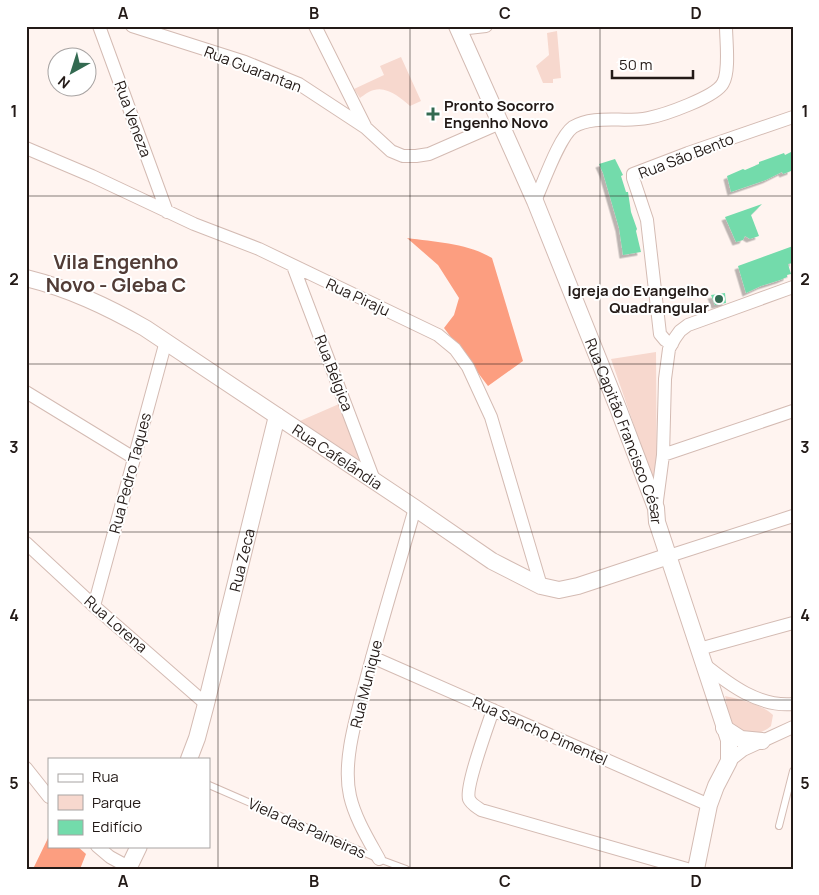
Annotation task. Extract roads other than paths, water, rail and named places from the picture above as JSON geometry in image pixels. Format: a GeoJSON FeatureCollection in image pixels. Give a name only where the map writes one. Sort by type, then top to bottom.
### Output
{"type":"FeatureCollection","features":[{"type":"Feature","properties":{"kind":"street","name":"Rua Veneza"},"geometry":{"type":"LineString","coordinates":[[99,26],[167,212]]}},
{"type":"Feature","properties":{"kind":"street","name":"Rua Guarantan"},"geometry":{"type":"LineString","coordinates":[[132,26],[244,62],[299,84],[366,128],[391,151],[403,156],[429,154],[500,123]]}},
{"type":"Feature","properties":{"kind":"street"},"geometry":{"type":"LineString","coordinates":[[315,26],[366,128]]}},
{"type":"Feature","properties":{"kind":"street"},"geometry":{"type":"LineString","coordinates":[[458,28],[486,26]]}},
{"type":"Feature","properties":{"kind":"street"},"geometry":{"type":"LineString","coordinates":[[535,201],[561,142],[572,128],[586,121],[648,118],[686,106],[710,95],[723,85],[726,74],[726,26]]}},
{"type":"Feature","properties":{"kind":"street","name":"Rua Capitão Francisco César"},"geometry":{"type":"LineString","coordinates":[[458,28],[535,201],[656,508],[662,558],[702,657],[729,740],[729,761]]}},
{"type":"Feature","properties":{"kind":"street","name":"Rua São Bento"},"geometry":{"type":"LineString","coordinates":[[672,344],[660,334],[647,220],[632,178],[634,174],[688,153],[793,117]]}},
{"type":"Feature","properties":{"kind":"street","name":"Rua Piraju"},"geometry":{"type":"LineString","coordinates":[[26,148],[92,176],[167,212],[259,249],[424,328],[455,349],[468,367],[491,418],[541,586]]}},
{"type":"Feature","properties":{"kind":"street","name":"Rua Bélgica"},"geometry":{"type":"LineString","coordinates":[[293,266],[374,480]]}},
{"type":"Feature","properties":{"kind":"street","name":"Rua Cafelândia"},"geometry":{"type":"LineString","coordinates":[[26,278],[79,294],[106,306],[145,328],[492,561],[541,586],[559,590],[578,586],[662,558]]}},
{"type":"Feature","properties":{"kind":"street"},"geometry":{"type":"LineString","coordinates":[[656,508],[664,455],[666,364],[672,344],[680,330],[688,325],[793,287]]}},
{"type":"Feature","properties":{"kind":"street","name":"Rua Pedro Taques"},"geometry":{"type":"LineString","coordinates":[[94,606],[166,341]]}},
{"type":"Feature","properties":{"kind":"street"},"geometry":{"type":"LineString","coordinates":[[26,392],[134,458]]}},
{"type":"Feature","properties":{"kind":"street"},"geometry":{"type":"LineString","coordinates":[[664,455],[793,411]]}},
{"type":"Feature","properties":{"kind":"street","name":"Rua Zeca"},"geometry":{"type":"LineString","coordinates":[[189,758],[206,704],[277,416]]}},
{"type":"Feature","properties":{"kind":"street","name":"Rua Munique"},"geometry":{"type":"LineString","coordinates":[[379,859],[355,811],[350,796],[348,783],[351,745],[356,716],[415,508]]}},
{"type":"Feature","properties":{"kind":"street"},"geometry":{"type":"LineString","coordinates":[[662,558],[793,516]]}},
{"type":"Feature","properties":{"kind":"street","name":"Rua Lorena"},"geometry":{"type":"LineString","coordinates":[[26,544],[206,704]]}},
{"type":"Feature","properties":{"kind":"street"},"geometry":{"type":"LineString","coordinates":[[696,869],[709,805],[729,761],[743,750],[788,728],[786,705],[747,694],[728,682],[702,657],[793,623]]}},
{"type":"Feature","properties":{"kind":"street","name":"Rua Sancho Pimentel"},"geometry":{"type":"LineString","coordinates":[[372,657],[709,805]]}},
{"type":"Feature","properties":{"kind":"street"},"geometry":{"type":"LineString","coordinates":[[493,710],[469,785],[470,800],[474,805],[481,810],[687,869]]}},
{"type":"Feature","properties":{"kind":"street"},"geometry":{"type":"LineString","coordinates":[[724,728],[742,739],[762,741]]}},
{"type":"Feature","properties":{"kind":"street"},"geometry":{"type":"LineString","coordinates":[[26,768],[48,795]]}},
{"type":"Feature","properties":{"kind":"street"},"geometry":{"type":"LineString","coordinates":[[99,848],[110,857],[129,868],[138,848]]}},
{"type":"Feature","properties":{"kind":"lane"},"geometry":{"type":"LineString","coordinates":[[778,826],[793,771]]}},
{"type":"Feature","properties":{"kind":"lane","name":"Viela das Paineiras"},"geometry":{"type":"LineString","coordinates":[[210,785],[406,869]]}},
{"type":"Feature","properties":{"kind":"place","name":"Pronto Socorro Engenho Novo"},"geometry":{"type":"Point","coordinates":[433,114]}},
{"type":"Feature","properties":{"kind":"place","name":"Igreja do Evangelho Quadrangular"},"geometry":{"type":"Point","coordinates":[719,299]}},
{"type":"Feature","properties":{"kind":"district","name":"Vila Engenho Novo - Gleba C"},"geometry":{"type":"Point","coordinates":[116,272]}}]}
